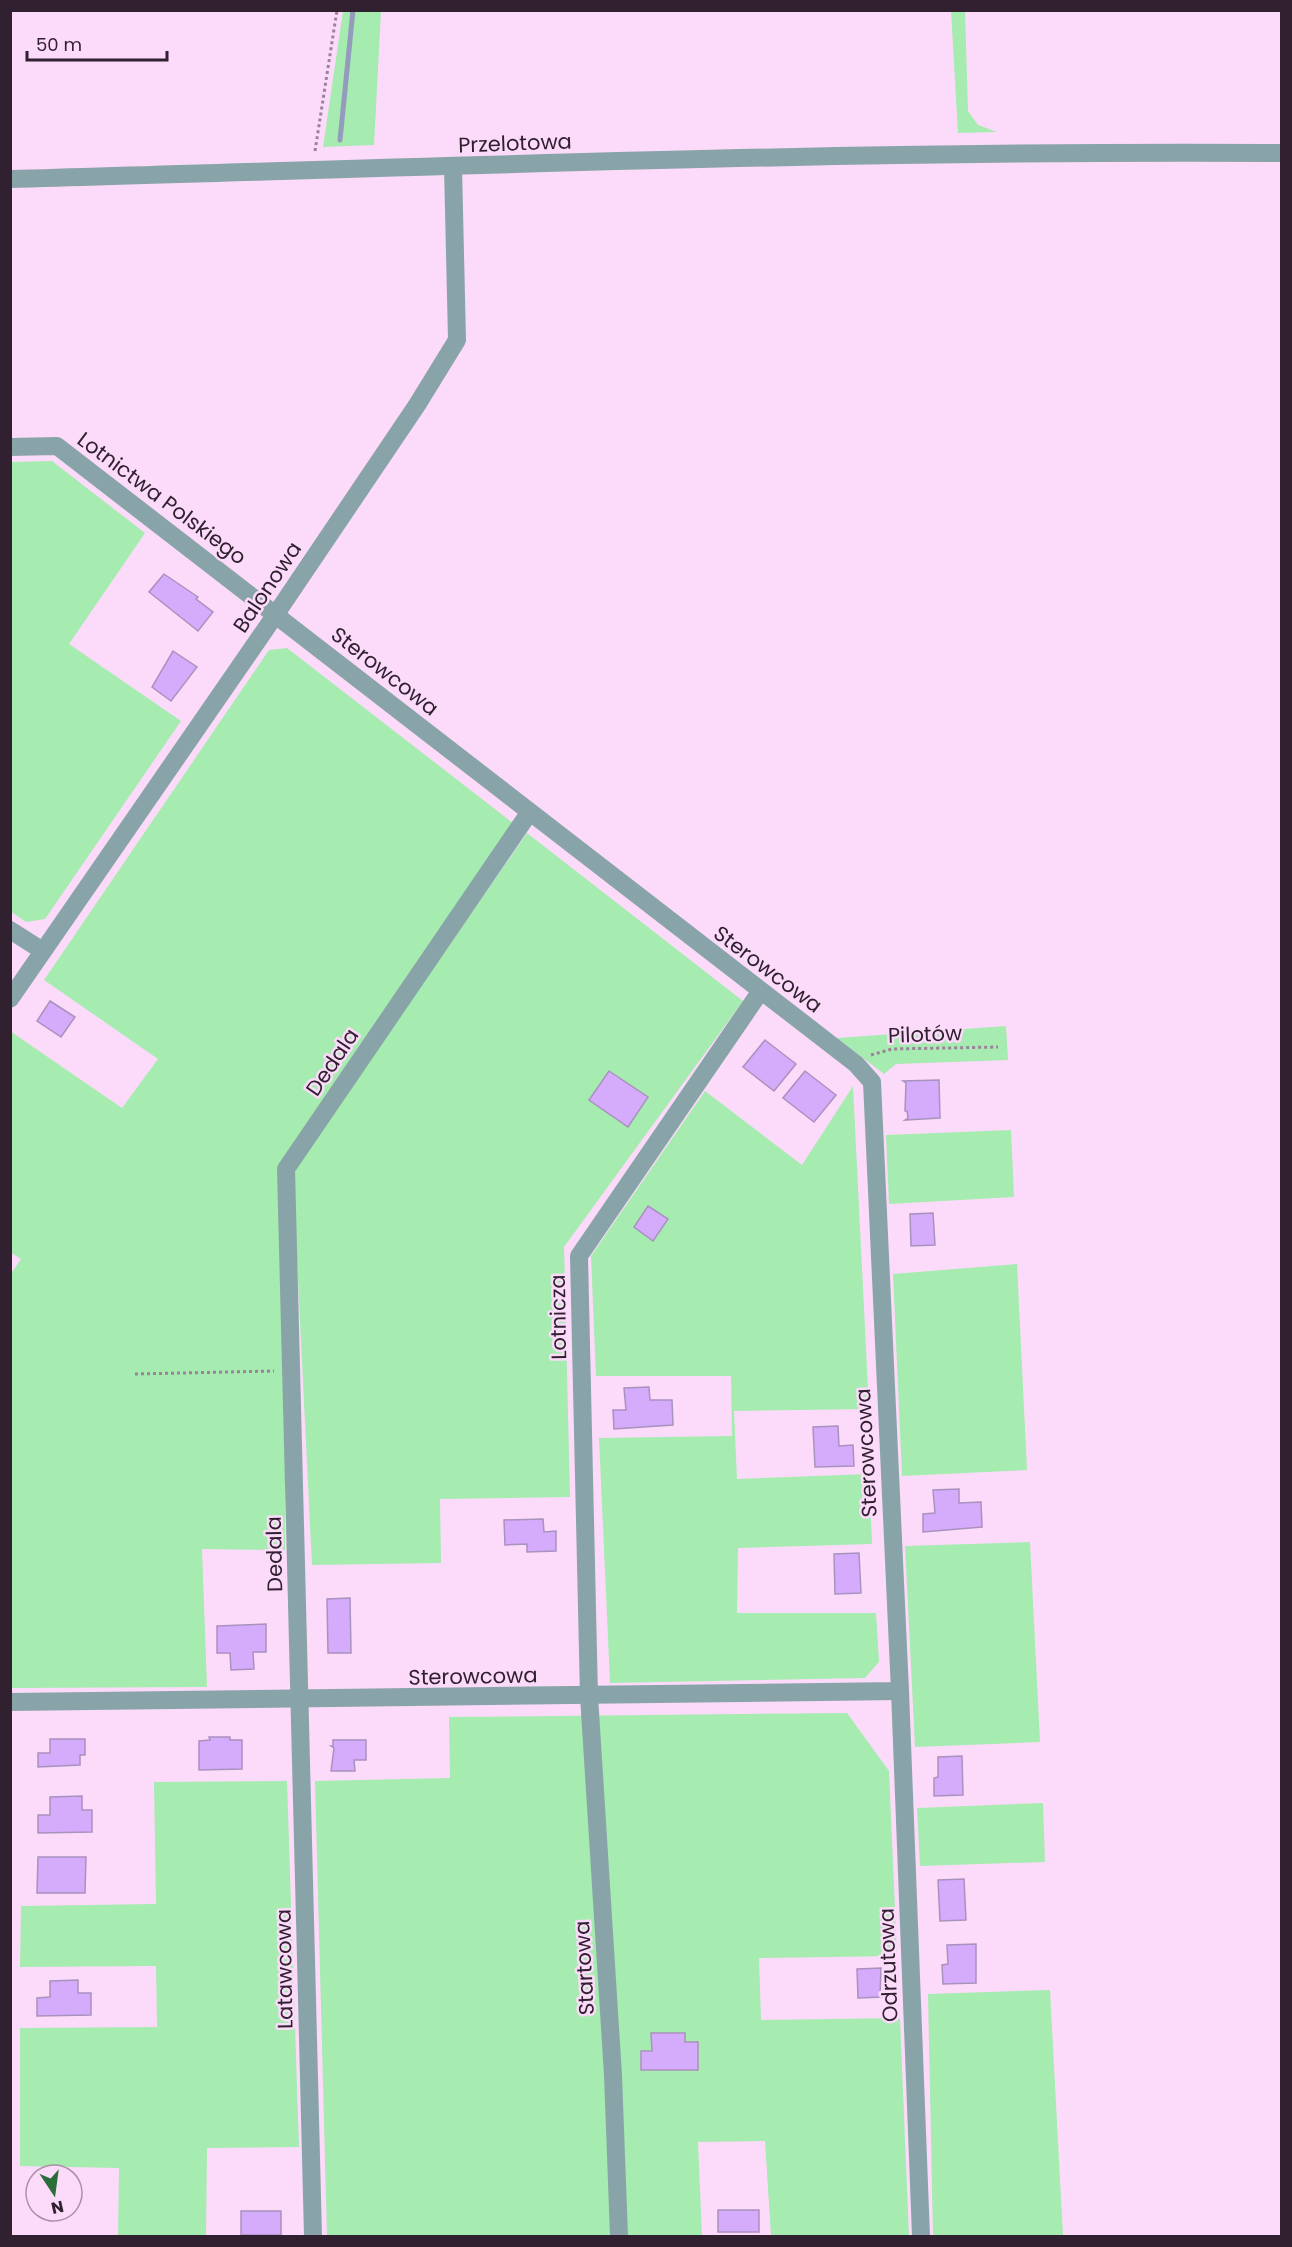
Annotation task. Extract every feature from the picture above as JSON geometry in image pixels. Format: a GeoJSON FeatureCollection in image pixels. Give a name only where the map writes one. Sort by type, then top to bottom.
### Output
{"type":"FeatureCollection","features":[{"type":"Feature","properties":{"kind":"street","name":"Przelotowa"},"geometry":{"type":"LineString","coordinates":[[10,179],[1021,154],[1281,153]]}},
{"type":"Feature","properties":{"kind":"street","name":"Balonowa"},"geometry":{"type":"LineString","coordinates":[[10,999],[276,614],[417,405],[457,340],[453,167]]}},
{"type":"Feature","properties":{"kind":"street","name":"Lotnictwa Polskiego"},"geometry":{"type":"LineString","coordinates":[[10,447],[57,446],[276,614]]}},
{"type":"Feature","properties":{"kind":"street","name":"Sterowcowa"},"geometry":{"type":"LineString","coordinates":[[10,1702],[300,1701],[900,1691],[872,1082],[856,1064],[529,813],[276,614]]}},
{"type":"Feature","properties":{"kind":"street","name":"Dedala"},"geometry":{"type":"LineString","coordinates":[[300,1701],[286,1169],[529,813]]}},
{"type":"Feature","properties":{"kind":"street"},"geometry":{"type":"LineString","coordinates":[[10,930],[43,951]]}},
{"type":"Feature","properties":{"kind":"street","name":"Lotnicza"},"geometry":{"type":"LineString","coordinates":[[589,1696],[579,1257],[760,992]]}},
{"type":"Feature","properties":{"kind":"street","name":"Odrzutowa"},"geometry":{"type":"LineString","coordinates":[[900,1691],[921,2236]]}},
{"type":"Feature","properties":{"kind":"street","name":"Startowa"},"geometry":{"type":"LineString","coordinates":[[589,1696],[613,2075],[619,2236]]}},
{"type":"Feature","properties":{"kind":"street","name":"Latawcowa"},"geometry":{"type":"LineString","coordinates":[[300,1701],[313,2236]]}},
{"type":"Feature","properties":{"kind":"path"},"geometry":{"type":"LineString","coordinates":[[313,171],[337,10]]}},
{"type":"Feature","properties":{"kind":"path","name":"Pilotów"},"geometry":{"type":"LineString","coordinates":[[856,1064],[877,1052],[892,1049],[998,1047]]}},
{"type":"Feature","properties":{"kind":"path"},"geometry":{"type":"LineString","coordinates":[[135,1374],[291,1371]]}},
{"type":"Feature","properties":{"kind":"green space"},"geometry":{"type":"Polygon","coordinates":[[[343,11],[381,11],[374,145],[323,147],[343,11]]]}},
{"type":"Feature","properties":{"kind":"green space"},"geometry":{"type":"Polygon","coordinates":[[[951,11],[965,11],[968,111],[978,125],[997,132],[958,133],[951,11]]]}},
{"type":"Feature","properties":{"kind":"green space"},"geometry":{"type":"Polygon","coordinates":[[[52,461],[145,533],[69,644],[181,721],[45,919],[26,922],[10,911],[11,462],[52,461]]]}},
{"type":"Feature","properties":{"kind":"green space"},"geometry":{"type":"Polygon","coordinates":[[[287,648],[513,823],[278,1169],[285,1430],[285,1550],[202,1549],[207,1687],[11,1688],[10,1275],[21,1259],[10,1252],[10,1031],[122,1108],[158,1059],[44,980],[269,650],[287,648]]]}},
{"type":"Feature","properties":{"kind":"green space"},"geometry":{"type":"Polygon","coordinates":[[[527,833],[743,1001],[564,1247],[570,1497],[440,1499],[441,1563],[312,1565],[293,1179],[298,1163],[527,833]]]}},
{"type":"Feature","properties":{"kind":"green space"},"geometry":{"type":"Polygon","coordinates":[[[1006,1026],[1008,1060],[896,1064],[884,1074],[837,1038],[1006,1026]]]}},
{"type":"Feature","properties":{"kind":"green space"},"geometry":{"type":"Polygon","coordinates":[[[853,1086],[869,1409],[734,1411],[737,1479],[869,1474],[872,1544],[738,1548],[737,1613],[876,1613],[879,1662],[865,1678],[610,1683],[599,1438],[732,1436],[731,1376],[596,1376],[591,1256],[705,1091],[802,1165],[853,1086]]]}},
{"type":"Feature","properties":{"kind":"green space"},"geometry":{"type":"Polygon","coordinates":[[[1011,1130],[1014,1197],[889,1204],[886,1135],[1011,1130]]]}},
{"type":"Feature","properties":{"kind":"green space"},"geometry":{"type":"Polygon","coordinates":[[[1017,1264],[1027,1470],[902,1476],[893,1274],[1017,1264]]]}},
{"type":"Feature","properties":{"kind":"green space"},"geometry":{"type":"Polygon","coordinates":[[[1030,1542],[1040,1742],[915,1747],[905,1546],[1030,1542]]]}},
{"type":"Feature","properties":{"kind":"green space"},"geometry":{"type":"Polygon","coordinates":[[[847,1713],[889,1771],[897,1956],[759,1958],[761,2020],[900,2018],[909,2236],[771,2236],[765,2141],[698,2142],[702,2236],[327,2236],[315,1781],[450,1778],[449,1717],[847,1713]]]}},
{"type":"Feature","properties":{"kind":"green space"},"geometry":{"type":"Polygon","coordinates":[[[287,1781],[299,2147],[207,2148],[206,2236],[118,2236],[119,2168],[84,2167],[84,2163],[24,2163],[24,2166],[20,2166],[20,2028],[157,2027],[156,1966],[20,1967],[21,1906],[156,1904],[154,1782],[287,1781]]]}},
{"type":"Feature","properties":{"kind":"green space"},"geometry":{"type":"Polygon","coordinates":[[[1043,1803],[1045,1862],[920,1866],[917,1808],[1043,1803]]]}},
{"type":"Feature","properties":{"kind":"green space"},"geometry":{"type":"Polygon","coordinates":[[[1050,1990],[1063,2236],[933,2236],[928,1994],[1050,1990]]]}},
{"type":"Feature","properties":{"kind":"building"},"geometry":{"type":"Polygon","coordinates":[[[164,574],[198,597],[196,599],[213,612],[198,631],[149,592],[164,574]]]}},
{"type":"Feature","properties":{"kind":"building"},"geometry":{"type":"Polygon","coordinates":[[[173,651],[197,667],[171,701],[152,687],[173,651]]]}},
{"type":"Feature","properties":{"kind":"building"},"geometry":{"type":"Polygon","coordinates":[[[50,1001],[75,1017],[61,1037],[37,1021],[50,1001]]]}},
{"type":"Feature","properties":{"kind":"building"},"geometry":{"type":"Polygon","coordinates":[[[765,1040],[796,1064],[774,1091],[743,1067],[765,1040]]]}},
{"type":"Feature","properties":{"kind":"building"},"geometry":{"type":"Polygon","coordinates":[[[609,1071],[648,1097],[628,1127],[589,1100],[609,1071]]]}},
{"type":"Feature","properties":{"kind":"building"},"geometry":{"type":"Polygon","coordinates":[[[805,1071],[836,1095],[814,1122],[783,1098],[805,1071]]]}},
{"type":"Feature","properties":{"kind":"building"},"geometry":{"type":"Polygon","coordinates":[[[939,1080],[940,1118],[905,1120],[908,1118],[907,1111],[905,1111],[906,1083],[903,1081],[939,1080]]]}},
{"type":"Feature","properties":{"kind":"building"},"geometry":{"type":"Polygon","coordinates":[[[648,1206],[668,1219],[653,1241],[634,1227],[648,1206]]]}},
{"type":"Feature","properties":{"kind":"building"},"geometry":{"type":"Polygon","coordinates":[[[933,1213],[935,1245],[911,1246],[910,1214],[933,1213]]]}},
{"type":"Feature","properties":{"kind":"building"},"geometry":{"type":"Polygon","coordinates":[[[649,1387],[650,1400],[672,1400],[673,1425],[614,1429],[613,1410],[626,1410],[624,1388],[649,1387]]]}},
{"type":"Feature","properties":{"kind":"building"},"geometry":{"type":"Polygon","coordinates":[[[838,1426],[839,1446],[853,1445],[854,1466],[815,1467],[813,1427],[838,1426]]]}},
{"type":"Feature","properties":{"kind":"building"},"geometry":{"type":"Polygon","coordinates":[[[959,1489],[959,1503],[981,1502],[982,1527],[923,1532],[923,1514],[935,1513],[933,1490],[959,1489]]]}},
{"type":"Feature","properties":{"kind":"building"},"geometry":{"type":"Polygon","coordinates":[[[543,1519],[544,1532],[556,1531],[556,1551],[527,1552],[527,1544],[505,1545],[504,1520],[543,1519]]]}},
{"type":"Feature","properties":{"kind":"building"},"geometry":{"type":"Polygon","coordinates":[[[859,1553],[861,1593],[835,1594],[834,1554],[859,1553]]]}},
{"type":"Feature","properties":{"kind":"building"},"geometry":{"type":"Polygon","coordinates":[[[350,1598],[351,1653],[328,1653],[327,1599],[350,1598]]]}},
{"type":"Feature","properties":{"kind":"building"},"geometry":{"type":"Polygon","coordinates":[[[266,1624],[266,1652],[253,1652],[254,1669],[231,1670],[230,1653],[217,1653],[217,1626],[266,1624]]]}},
{"type":"Feature","properties":{"kind":"building"},"geometry":{"type":"Polygon","coordinates":[[[209,1737],[230,1737],[230,1740],[242,1740],[242,1769],[199,1770],[199,1741],[210,1740],[209,1737]]]}},
{"type":"Feature","properties":{"kind":"building"},"geometry":{"type":"Polygon","coordinates":[[[50,1739],[85,1739],[85,1755],[80,1755],[80,1765],[38,1767],[38,1753],[50,1753],[50,1739]]]}},
{"type":"Feature","properties":{"kind":"building"},"geometry":{"type":"Polygon","coordinates":[[[333,1740],[366,1740],[366,1760],[354,1760],[355,1771],[331,1771],[333,1740]]]}},
{"type":"Feature","properties":{"kind":"building"},"geometry":{"type":"Polygon","coordinates":[[[962,1756],[963,1795],[934,1796],[934,1778],[938,1777],[938,1757],[962,1756]]]}},
{"type":"Feature","properties":{"kind":"building"},"geometry":{"type":"Polygon","coordinates":[[[82,1796],[82,1810],[92,1810],[92,1832],[38,1833],[38,1815],[50,1815],[50,1797],[82,1796]]]}},
{"type":"Feature","properties":{"kind":"building"},"geometry":{"type":"Polygon","coordinates":[[[38,1857],[86,1857],[85,1893],[37,1893],[38,1857]]]}},
{"type":"Feature","properties":{"kind":"building"},"geometry":{"type":"Polygon","coordinates":[[[964,1879],[966,1920],[940,1921],[938,1880],[964,1879]]]}},
{"type":"Feature","properties":{"kind":"building"},"geometry":{"type":"Polygon","coordinates":[[[976,1944],[976,1983],[943,1984],[942,1965],[948,1964],[947,1945],[976,1944]]]}},
{"type":"Feature","properties":{"kind":"building"},"geometry":{"type":"Polygon","coordinates":[[[881,1968],[880,1995],[882,1997],[858,1998],[857,1969],[881,1968]]]}},
{"type":"Feature","properties":{"kind":"building"},"geometry":{"type":"Polygon","coordinates":[[[78,1980],[78,1993],[91,1993],[91,2015],[37,2016],[37,1998],[50,1997],[50,1981],[78,1980]]]}},
{"type":"Feature","properties":{"kind":"building"},"geometry":{"type":"Polygon","coordinates":[[[651,2033],[685,2033],[685,2042],[698,2042],[698,2070],[641,2070],[641,2051],[652,2051],[651,2033]]]}},
{"type":"Feature","properties":{"kind":"building"},"geometry":{"type":"Polygon","coordinates":[[[718,2210],[759,2210],[759,2232],[718,2232],[718,2210]]]}},
{"type":"Feature","properties":{"kind":"building"},"geometry":{"type":"Polygon","coordinates":[[[241,2211],[281,2211],[281,2235],[241,2235],[241,2211]]]}},
{"type":"Feature","properties":{"kind":"waterway"},"geometry":{"type":"LineString","coordinates":[[340,140],[353,10]]}}]}
